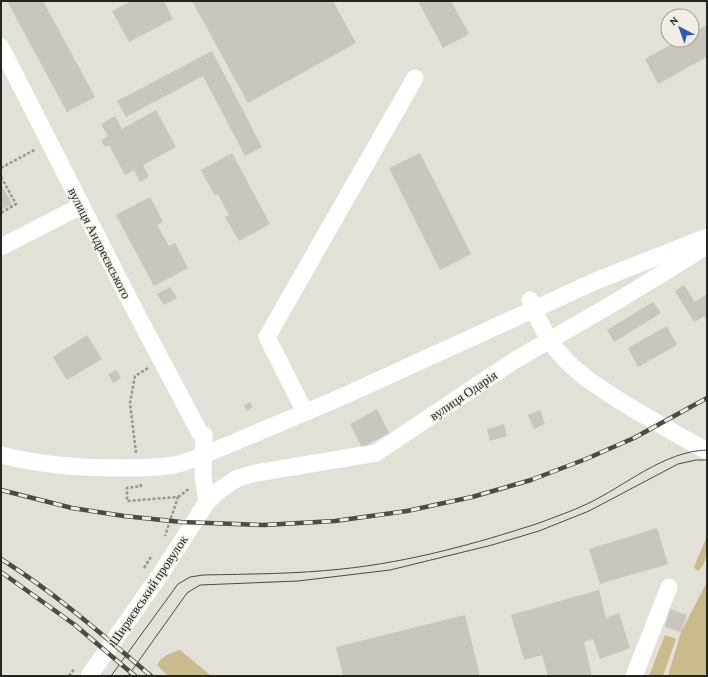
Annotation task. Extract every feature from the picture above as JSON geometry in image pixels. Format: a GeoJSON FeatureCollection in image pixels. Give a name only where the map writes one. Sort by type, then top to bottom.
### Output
{"type":"FeatureCollection","features":[{"type":"Feature","properties":{"kind":"street","name":"вулиця Андреєвського"},"geometry":{"type":"LineString","coordinates":[[1,47],[160,359],[200,433],[204,435],[204,455]]}},
{"type":"Feature","properties":{"kind":"street"},"geometry":{"type":"LineString","coordinates":[[305,412],[267,337],[415,78]]}},
{"type":"Feature","properties":{"kind":"street"},"geometry":{"type":"LineString","coordinates":[[1,247],[81,206]]}},
{"type":"Feature","properties":{"kind":"street"},"geometry":{"type":"LineString","coordinates":[[1,455],[60,465],[105,468],[152,468],[174,465],[204,455],[344,396],[598,280],[707,237]]}},
{"type":"Feature","properties":{"kind":"street","name":"вулиця Одарія"},"geometry":{"type":"LineString","coordinates":[[207,502],[221,488],[238,478],[256,473],[376,453],[512,362],[619,300],[707,246]]}},
{"type":"Feature","properties":{"kind":"street"},"geometry":{"type":"LineString","coordinates":[[530,300],[550,340],[570,364],[604,391],[680,437],[707,451]]}},
{"type":"Feature","properties":{"kind":"street"},"geometry":{"type":"LineString","coordinates":[[204,455],[203,476],[207,502]]}},
{"type":"Feature","properties":{"kind":"street","name":"Ширяєвський провулок"},"geometry":{"type":"LineString","coordinates":[[84,670],[162,572],[207,502]]}},
{"type":"Feature","properties":{"kind":"street"},"geometry":{"type":"LineString","coordinates":[[634,676],[669,587]]}},
{"type":"Feature","properties":{"kind":"path"},"geometry":{"type":"LineString","coordinates":[[1,168],[49,142]]}},
{"type":"Feature","properties":{"kind":"path"},"geometry":{"type":"LineString","coordinates":[[1,177],[16,204],[1,213]]}},
{"type":"Feature","properties":{"kind":"path"},"geometry":{"type":"LineString","coordinates":[[130,403],[135,376],[160,359]]}},
{"type":"Feature","properties":{"kind":"path"},"geometry":{"type":"LineString","coordinates":[[146,500],[178,497],[165,535],[161,542]]}},
{"type":"Feature","properties":{"kind":"path"},"geometry":{"type":"LineString","coordinates":[[143,568],[156,548]]}},
{"type":"Feature","properties":{"kind":"path"},"geometry":{"type":"LineString","coordinates":[[69,676],[84,670]]}},
{"type":"Feature","properties":{"kind":"shaded area"},"geometry":{"type":"Polygon","coordinates":[[[707,536],[707,550],[704,564],[698,571],[694,567],[707,536]]]}},
{"type":"Feature","properties":{"kind":"shaded area"},"geometry":{"type":"Polygon","coordinates":[[[707,582],[707,676],[668,676],[681,632],[707,582]]]}},
{"type":"Feature","properties":{"kind":"shaded area"},"geometry":{"type":"Polygon","coordinates":[[[665,635],[676,639],[663,676],[649,676],[665,635]]]}},
{"type":"Feature","properties":{"kind":"shaded area"},"geometry":{"type":"Polygon","coordinates":[[[180,650],[211,676],[168,676],[157,665],[170,653],[180,650]]]}},
{"type":"Feature","properties":{"kind":"building"},"geometry":{"type":"Polygon","coordinates":[[[7,1],[43,1],[95,97],[67,112],[7,1]]]}},
{"type":"Feature","properties":{"kind":"building"},"geometry":{"type":"Polygon","coordinates":[[[131,1],[164,1],[173,19],[129,42],[112,11],[131,1]]]}},
{"type":"Feature","properties":{"kind":"building"},"geometry":{"type":"Polygon","coordinates":[[[192,1],[333,1],[356,43],[248,103],[192,1]]]}},
{"type":"Feature","properties":{"kind":"building"},"geometry":{"type":"Polygon","coordinates":[[[418,1],[451,1],[469,34],[443,48],[418,1]]]}},
{"type":"Feature","properties":{"kind":"building"},"geometry":{"type":"Polygon","coordinates":[[[707,25],[707,57],[658,84],[645,59],[665,48],[700,48],[700,29],[707,25]]]}},
{"type":"Feature","properties":{"kind":"building"},"geometry":{"type":"Polygon","coordinates":[[[212,51],[262,147],[245,156],[203,76],[126,117],[117,101],[212,51]]]}},
{"type":"Feature","properties":{"kind":"building"},"geometry":{"type":"Polygon","coordinates":[[[156,110],[176,147],[143,165],[149,177],[140,182],[134,170],[125,175],[109,145],[105,147],[101,140],[108,136],[101,124],[115,116],[122,129],[156,110]]]}},
{"type":"Feature","properties":{"kind":"building"},"geometry":{"type":"Polygon","coordinates":[[[232,153],[270,224],[239,241],[225,217],[229,215],[218,194],[215,196],[201,170],[232,153]]]}},
{"type":"Feature","properties":{"kind":"building"},"geometry":{"type":"Polygon","coordinates":[[[420,153],[471,254],[440,270],[389,168],[420,153]]]}},
{"type":"Feature","properties":{"kind":"building"},"geometry":{"type":"Polygon","coordinates":[[[1,184],[12,204],[1,210],[1,184]]]}},
{"type":"Feature","properties":{"kind":"building"},"geometry":{"type":"Polygon","coordinates":[[[150,197],[163,222],[157,225],[169,246],[175,243],[188,268],[154,286],[116,215],[150,197]]]}},
{"type":"Feature","properties":{"kind":"building"},"geometry":{"type":"Polygon","coordinates":[[[684,285],[695,302],[707,294],[707,321],[704,316],[694,322],[675,291],[684,285]]]}},
{"type":"Feature","properties":{"kind":"building"},"geometry":{"type":"Polygon","coordinates":[[[170,287],[177,298],[164,305],[157,294],[170,287]]]}},
{"type":"Feature","properties":{"kind":"building"},"geometry":{"type":"Polygon","coordinates":[[[653,302],[661,313],[614,342],[607,330],[653,302]]]}},
{"type":"Feature","properties":{"kind":"building"},"geometry":{"type":"Polygon","coordinates":[[[667,326],[677,345],[638,367],[628,348],[667,326]]]}},
{"type":"Feature","properties":{"kind":"building"},"geometry":{"type":"Polygon","coordinates":[[[87,335],[102,359],[67,380],[53,357],[87,335]]]}},
{"type":"Feature","properties":{"kind":"building"},"geometry":{"type":"Polygon","coordinates":[[[116,370],[121,378],[113,383],[108,374],[116,370]]]}},
{"type":"Feature","properties":{"kind":"building"},"geometry":{"type":"Polygon","coordinates":[[[250,402],[253,407],[247,411],[244,405],[250,402]]]}},
{"type":"Feature","properties":{"kind":"building"},"geometry":{"type":"Polygon","coordinates":[[[377,409],[389,433],[362,448],[350,424],[377,409]]]}},
{"type":"Feature","properties":{"kind":"building"},"geometry":{"type":"Polygon","coordinates":[[[540,410],[545,424],[534,429],[528,415],[540,410]]]}},
{"type":"Feature","properties":{"kind":"building"},"geometry":{"type":"Polygon","coordinates":[[[504,424],[507,436],[490,441],[487,429],[504,424]]]}},
{"type":"Feature","properties":{"kind":"building"},"geometry":{"type":"Polygon","coordinates":[[[657,528],[668,564],[600,584],[589,549],[657,528]]]}},
{"type":"Feature","properties":{"kind":"building"},"geometry":{"type":"Polygon","coordinates":[[[599,590],[606,618],[619,613],[630,648],[600,659],[593,639],[584,642],[592,676],[548,676],[542,655],[524,660],[511,615],[599,590]]]}},
{"type":"Feature","properties":{"kind":"building"},"geometry":{"type":"Polygon","coordinates":[[[670,609],[687,615],[681,632],[665,627],[670,609]]]}},
{"type":"Feature","properties":{"kind":"building"},"geometry":{"type":"Polygon","coordinates":[[[465,615],[480,676],[343,676],[336,647],[465,615]]]}},
{"type":"Feature","properties":{"kind":"tram line"},"geometry":{"type":"LineString","coordinates":[[111,676],[178,584],[190,577],[203,575],[325,571],[392,562],[442,551],[515,531],[563,514],[601,497],[645,471],[675,456],[707,450]]}},
{"type":"Feature","properties":{"kind":"tram line"},"geometry":{"type":"LineString","coordinates":[[128,676],[187,593],[200,585],[298,581],[390,570],[492,545],[539,531],[589,511],[678,464],[696,460],[707,460]]}},
{"type":"Feature","properties":{"kind":"railway"},"geometry":{"type":"LineString","coordinates":[[1,490],[72,508],[124,516],[181,522],[264,525],[335,521],[407,511],[472,497],[531,480],[586,459],[634,438],[707,398]]}},
{"type":"Feature","properties":{"kind":"railway"},"geometry":{"type":"LineString","coordinates":[[1,559],[60,600],[151,676]]}},
{"type":"Feature","properties":{"kind":"railway"},"geometry":{"type":"LineString","coordinates":[[1,572],[75,625],[135,676]]}}]}
